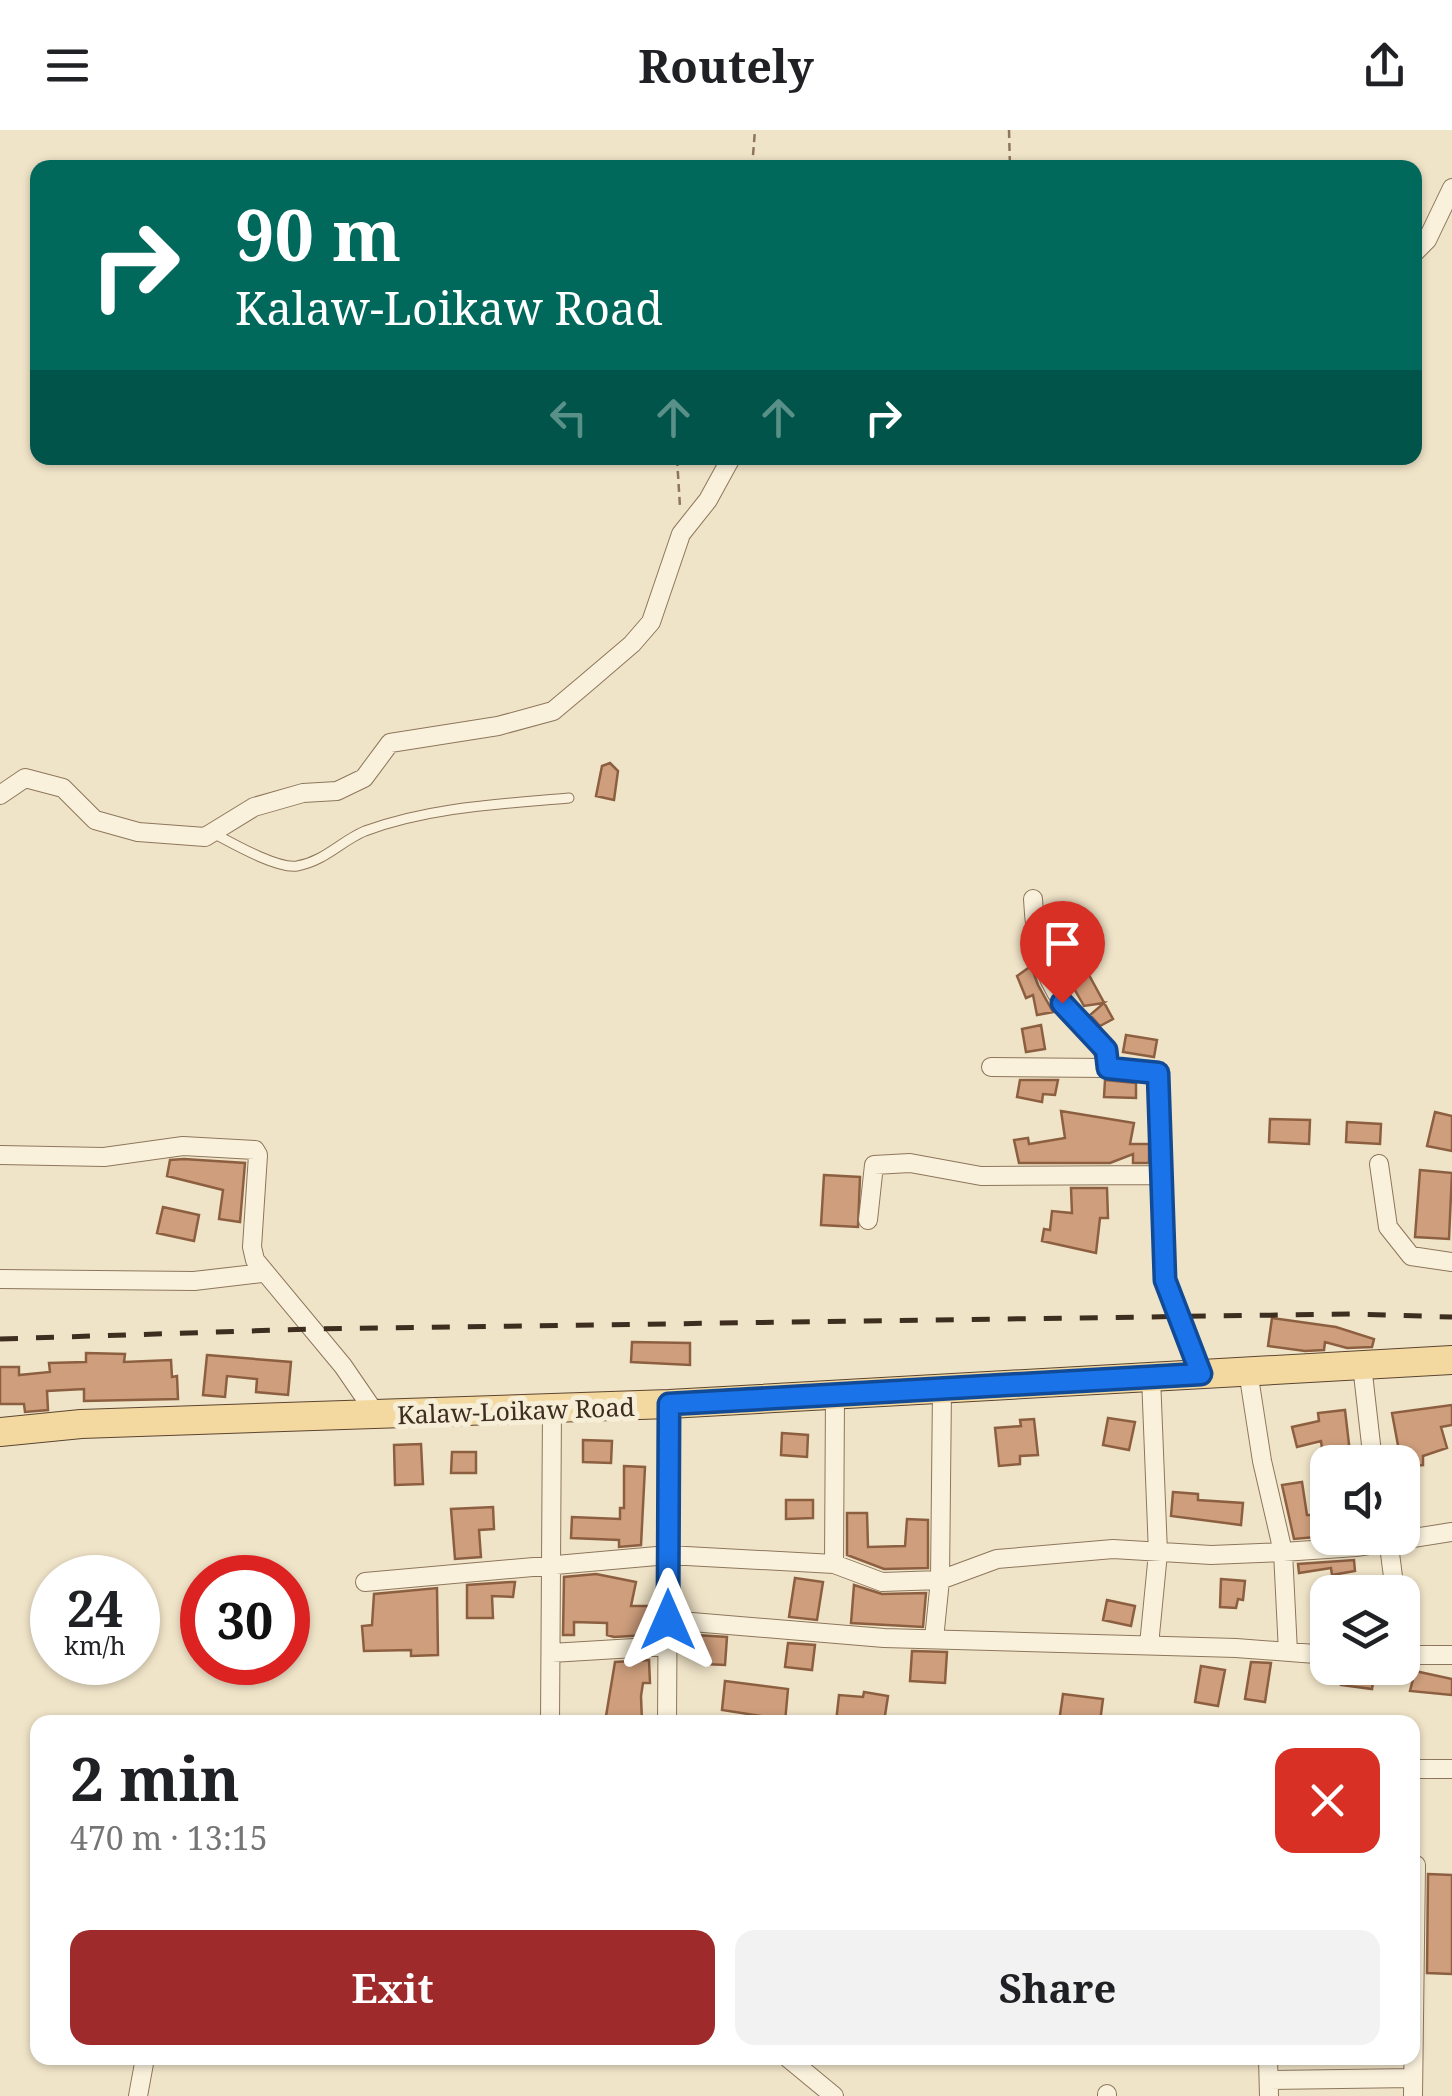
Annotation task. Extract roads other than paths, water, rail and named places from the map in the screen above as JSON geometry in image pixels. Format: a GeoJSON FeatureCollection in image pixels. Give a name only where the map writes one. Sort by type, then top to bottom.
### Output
{"type":"FeatureCollection","features":[{"type":"Feature","properties":{"kind":"main road","name":"Kalaw-Loikaw Road"},"geometry":{"type":"LineString","coordinates":[[0,1432],[80,1424],[378,1417],[669,1404],[1452,1360]]}},
{"type":"Feature","properties":{"kind":"street"},"geometry":{"type":"LineString","coordinates":[[1422,245],[1452,188]]}},
{"type":"Feature","properties":{"kind":"street"},"geometry":{"type":"LineString","coordinates":[[0,795],[25,778],[63,788],[96,820],[138,832],[205,838],[254,807],[304,793],[337,791],[364,778],[390,742],[498,726],[553,711],[632,644],[651,622],[681,534],[708,500],[727,465]]}},
{"type":"Feature","properties":{"kind":"street"},"geometry":{"type":"LineString","coordinates":[[1033,899],[1036,951],[1062,1003],[1106,1050],[1108,1068]]}},
{"type":"Feature","properties":{"kind":"street"},"geometry":{"type":"LineString","coordinates":[[991,1067],[1108,1068],[1158,1073],[1165,1280],[1201,1374]]}},
{"type":"Feature","properties":{"kind":"street"},"geometry":{"type":"LineString","coordinates":[[0,1155],[104,1157],[184,1146],[251,1147],[258,1155],[252,1248],[262,1273],[343,1366],[378,1417]]}},
{"type":"Feature","properties":{"kind":"street"},"geometry":{"type":"LineString","coordinates":[[868,1220],[874,1165],[910,1164],[981,1176],[1163,1175]]}},
{"type":"Feature","properties":{"kind":"street"},"geometry":{"type":"LineString","coordinates":[[1380,1164],[1388,1227],[1410,1256],[1452,1262]]}},
{"type":"Feature","properties":{"kind":"street"},"geometry":{"type":"LineString","coordinates":[[0,1279],[194,1281],[262,1273]]}},
{"type":"Feature","properties":{"kind":"street"},"geometry":{"type":"LineString","coordinates":[[1362,1365],[1372,1445]]}},
{"type":"Feature","properties":{"kind":"street"},"geometry":{"type":"LineString","coordinates":[[1248,1371],[1262,1462],[1283,1552],[1288,1652]]}},
{"type":"Feature","properties":{"kind":"street"},"geometry":{"type":"LineString","coordinates":[[1148,1645],[1158,1553],[1151,1377]]}},
{"type":"Feature","properties":{"kind":"street"},"geometry":{"type":"LineString","coordinates":[[934,1640],[940,1580],[942,1389]]}},
{"type":"Feature","properties":{"kind":"street"},"geometry":{"type":"LineString","coordinates":[[834,1564],[835,1395]]}},
{"type":"Feature","properties":{"kind":"street"},"geometry":{"type":"LineString","coordinates":[[667,1715],[669,1404]]}},
{"type":"Feature","properties":{"kind":"street"},"geometry":{"type":"LineString","coordinates":[[550,1715],[552,1409]]}},
{"type":"Feature","properties":{"kind":"street"},"geometry":{"type":"LineString","coordinates":[[1420,1536],[1452,1532]]}},
{"type":"Feature","properties":{"kind":"street"},"geometry":{"type":"LineString","coordinates":[[365,1582],[668,1554],[834,1564],[882,1582],[940,1580],[998,1559],[1113,1548],[1158,1553],[1310,1549]]}},
{"type":"Feature","properties":{"kind":"street"},"geometry":{"type":"LineString","coordinates":[[668,1620],[934,1640],[1310,1654]]}},
{"type":"Feature","properties":{"kind":"street"},"geometry":{"type":"LineString","coordinates":[[550,1653],[668,1646]]}},
{"type":"Feature","properties":{"kind":"street"},"geometry":{"type":"LineString","coordinates":[[1420,1653],[1452,1655]]}},
{"type":"Feature","properties":{"kind":"street"},"geometry":{"type":"LineString","coordinates":[[1420,1769],[1452,1770]]}},
{"type":"Feature","properties":{"kind":"street"},"geometry":{"type":"LineString","coordinates":[[138,2096],[145,2065]]}},
{"type":"Feature","properties":{"kind":"street"},"geometry":{"type":"LineString","coordinates":[[796,2065],[834,2096]]}},
{"type":"Feature","properties":{"kind":"street"},"geometry":{"type":"LineString","coordinates":[[1269,2088],[1413,2087]]}},
{"type":"Feature","properties":{"kind":"lane"},"geometry":{"type":"LineString","coordinates":[[213,833],[293,867],[322,858],[362,832],[424,814],[569,798]]}},
{"type":"Feature","properties":{"kind":"railway"},"geometry":{"type":"LineString","coordinates":[[0,1339],[312,1329],[1351,1314],[1452,1317]]}}]}
